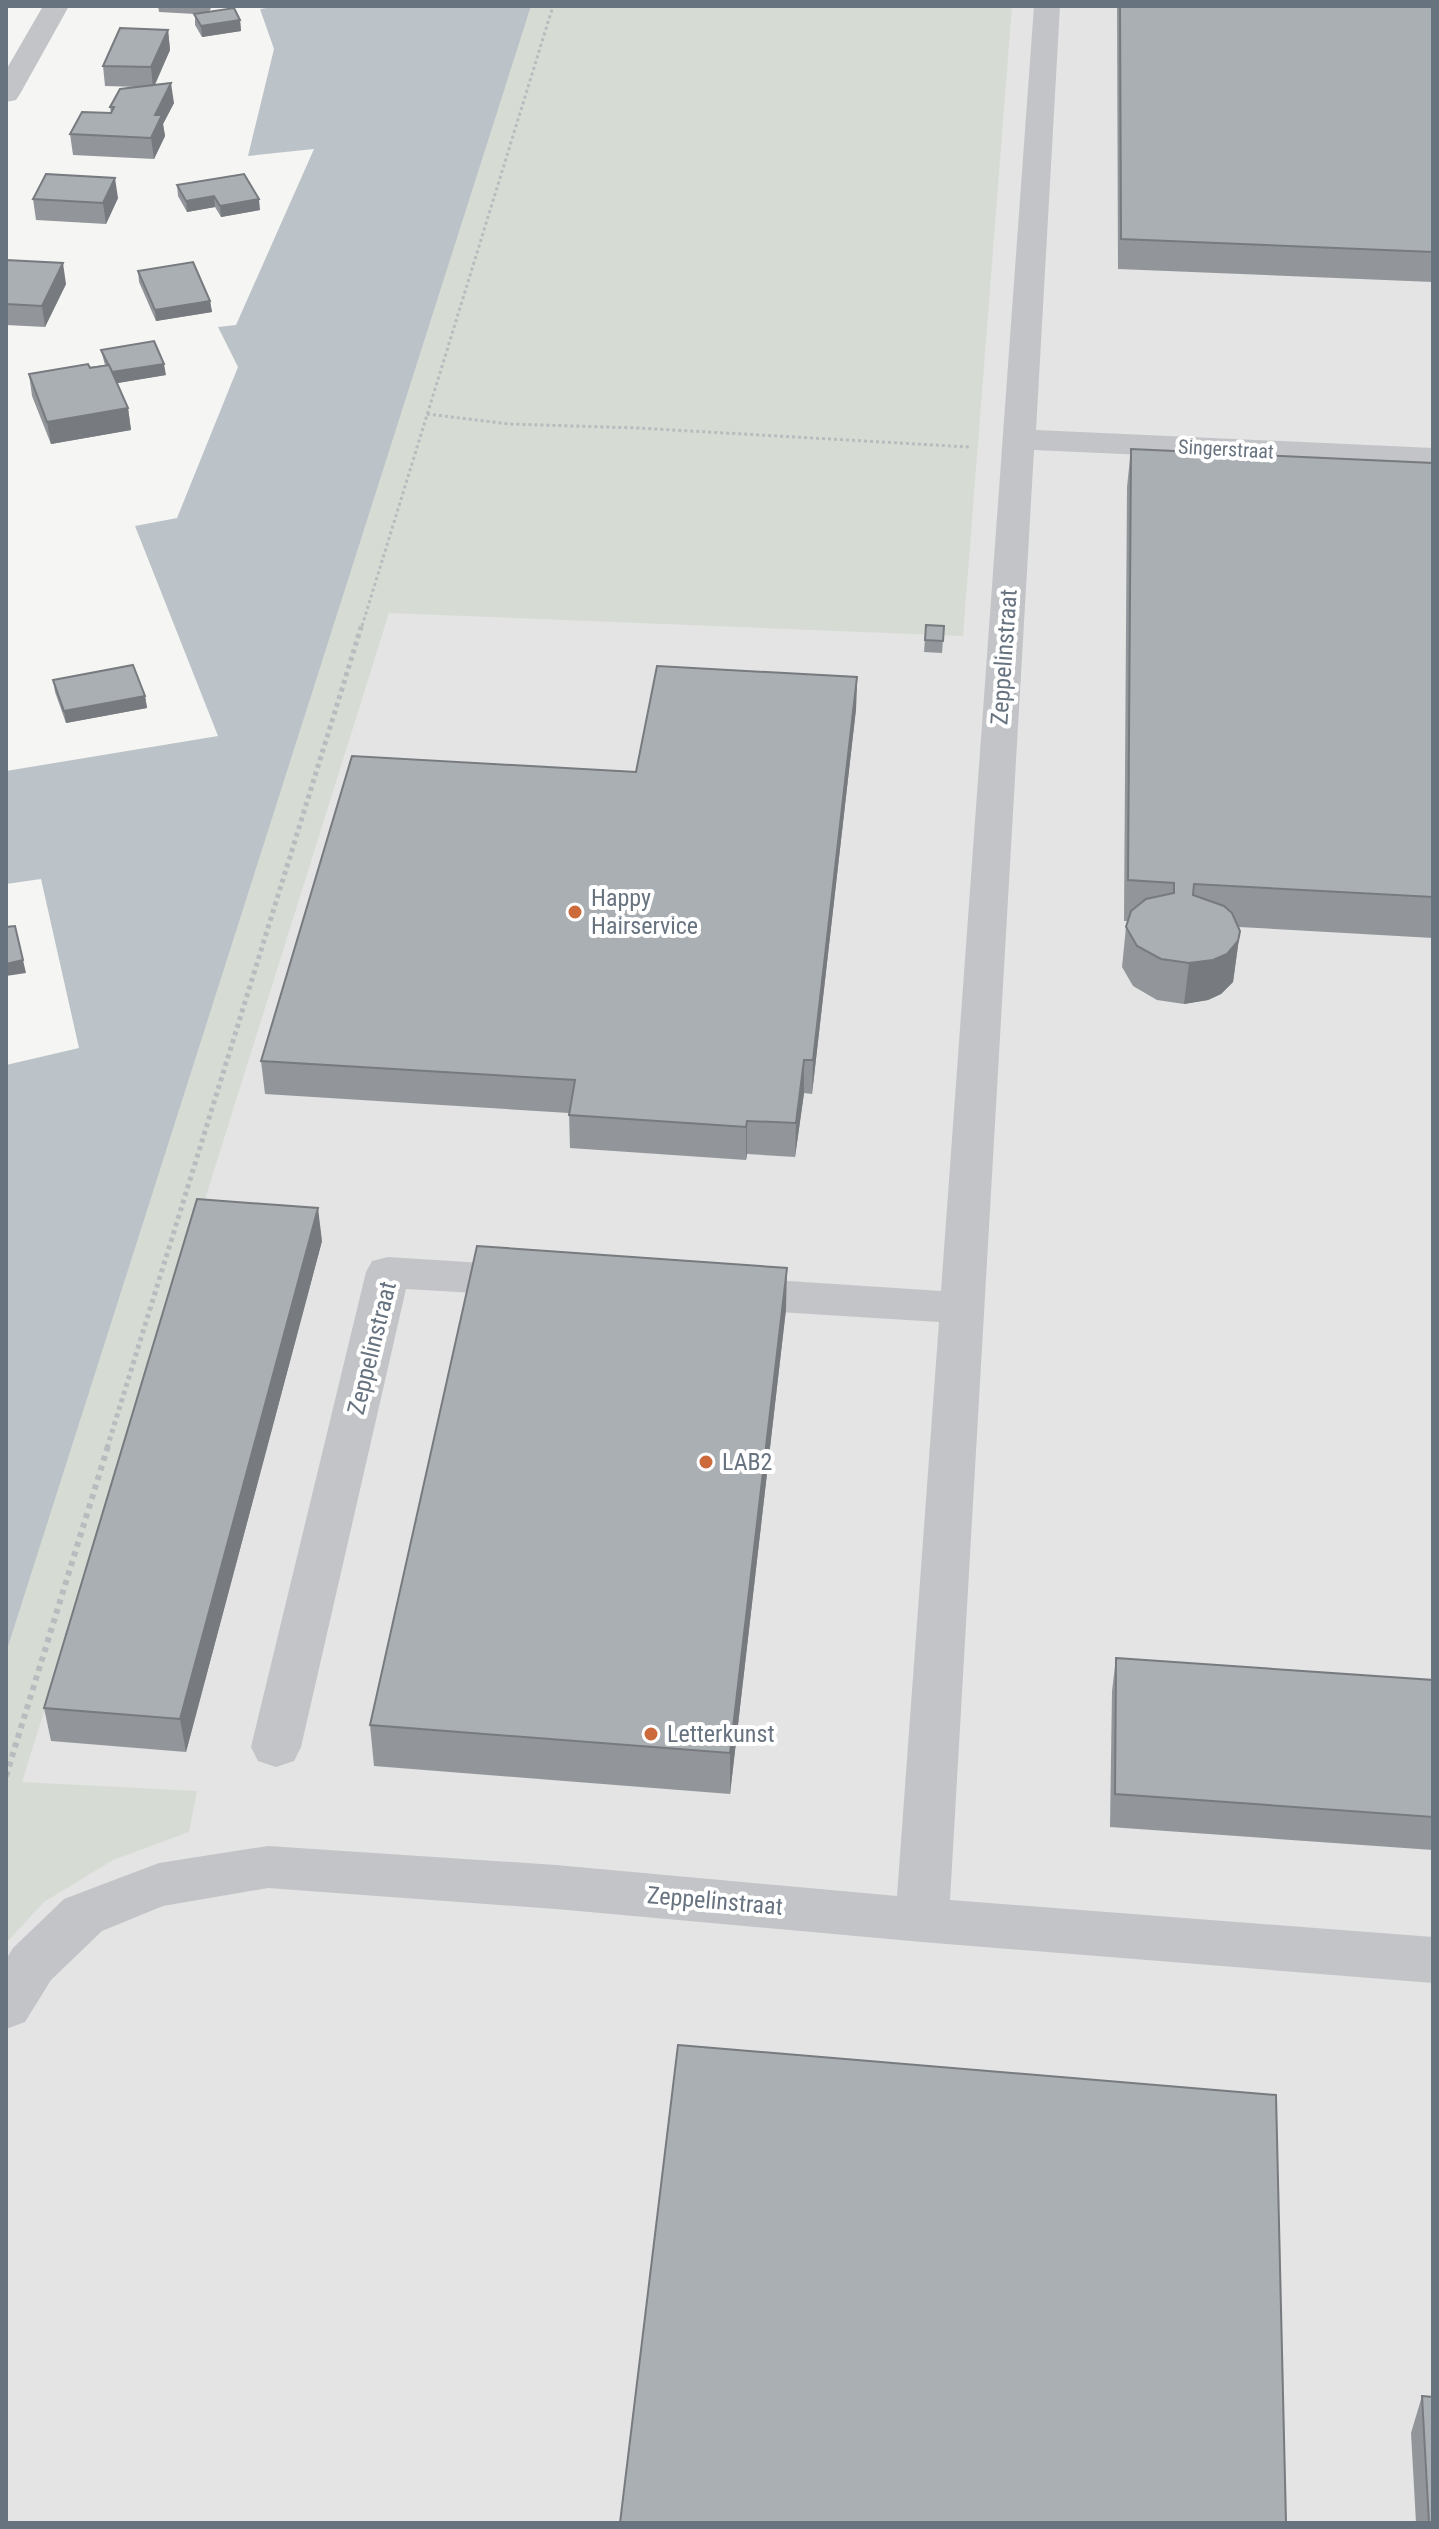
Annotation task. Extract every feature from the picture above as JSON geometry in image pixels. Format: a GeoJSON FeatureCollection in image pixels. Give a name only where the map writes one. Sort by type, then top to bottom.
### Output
{"type":"FeatureCollection","features":[{"type":"Feature","properties":{"kind":"street"},"geometry":{"type":"LineString","coordinates":[[6,94],[56,6]]}},
{"type":"Feature","properties":{"kind":"street","name":"Zeppelinstraat"},"geometry":{"type":"LineString","coordinates":[[922,1920],[1047,6]]}},
{"type":"Feature","properties":{"kind":"street"},"geometry":{"type":"LineString","coordinates":[[6,44],[35,44]]}},
{"type":"Feature","properties":{"kind":"street","name":"Singerstraat"},"geometry":{"type":"LineString","coordinates":[[1019,439],[1433,458]]}},
{"type":"Feature","properties":{"kind":"street","name":"Zeppelinstraat"},"geometry":{"type":"LineString","coordinates":[[276,1747],[388,1272],[563,1283]]}},
{"type":"Feature","properties":{"kind":"street"},"geometry":{"type":"LineString","coordinates":[[691,1291],[961,1308]]}},
{"type":"Feature","properties":{"kind":"street","name":"Zeppelinstraat"},"geometry":{"type":"LineString","coordinates":[[6,2006],[32,1964],[83,1915],[159,1885],[268,1867],[556,1887],[922,1920],[1433,1960]]}},
{"type":"Feature","properties":{"kind":"path"},"geometry":{"type":"LineString","coordinates":[[6,1776],[553,6]]}},
{"type":"Feature","properties":{"kind":"path"},"geometry":{"type":"LineString","coordinates":[[427,414],[509,424],[638,428],[963,448],[1019,439]]}},
{"type":"Feature","properties":{"kind":"shaded area"},"geometry":{"type":"Polygon","coordinates":[[[280,6],[531,6],[6,1653],[6,1065],[79,1048],[41,879],[6,884],[6,771],[218,736],[135,526],[177,518],[238,367],[218,327],[236,325],[314,149],[248,156],[274,49],[260,9],[280,6]]]}},
{"type":"Feature","properties":{"kind":"shaded area"},"geometry":{"type":"Polygon","coordinates":[[[502,6],[1433,6],[1433,2523],[6,2523],[6,1532],[502,6]]]}},
{"type":"Feature","properties":{"kind":"shaded area"},"geometry":{"type":"Polygon","coordinates":[[[531,6],[1012,6],[963,636],[389,613],[22,1782],[197,1791],[189,1832],[113,1860],[44,1902],[6,1943],[6,1653],[531,6]]]}},
{"type":"Feature","properties":{"kind":"building"},"geometry":{"type":"Polygon","coordinates":[[[1120,6],[1433,6],[1433,252],[1121,239],[1120,6]]]}},
{"type":"Feature","properties":{"kind":"building"},"geometry":{"type":"Polygon","coordinates":[[[234,8],[240,20],[201,26],[194,14],[234,8]]]}},
{"type":"Feature","properties":{"kind":"building"},"geometry":{"type":"Polygon","coordinates":[[[120,28],[168,30],[151,67],[103,66],[120,28]]]}},
{"type":"Feature","properties":{"kind":"building"},"geometry":{"type":"Polygon","coordinates":[[[171,83],[155,115],[162,115],[151,138],[70,134],[82,112],[111,113],[114,107],[110,107],[120,89],[171,83]]]}},
{"type":"Feature","properties":{"kind":"building"},"geometry":{"type":"Polygon","coordinates":[[[46,174],[115,178],[103,203],[33,199],[46,174]]]}},
{"type":"Feature","properties":{"kind":"building"},"geometry":{"type":"Polygon","coordinates":[[[244,174],[259,199],[220,206],[214,196],[186,201],[177,185],[244,174]]]}},
{"type":"Feature","properties":{"kind":"building"},"geometry":{"type":"Polygon","coordinates":[[[6,260],[63,263],[42,306],[6,304],[6,260]]]}},
{"type":"Feature","properties":{"kind":"building"},"geometry":{"type":"Polygon","coordinates":[[[193,262],[210,301],[155,310],[138,271],[193,262]]]}},
{"type":"Feature","properties":{"kind":"building"},"geometry":{"type":"Polygon","coordinates":[[[154,341],[164,364],[112,372],[101,350],[154,341]]]}},
{"type":"Feature","properties":{"kind":"building"},"geometry":{"type":"Polygon","coordinates":[[[88,364],[90,368],[109,365],[128,408],[47,422],[29,374],[88,364]]]}},
{"type":"Feature","properties":{"kind":"building"},"geometry":{"type":"Polygon","coordinates":[[[1131,449],[1433,463],[1433,897],[1194,884],[1193,895],[1224,906],[1232,913],[1240,931],[1238,941],[1227,954],[1213,960],[1189,963],[1161,959],[1137,946],[1126,927],[1131,911],[1146,899],[1174,893],[1174,883],[1128,880],[1131,449]]]}},
{"type":"Feature","properties":{"kind":"building"},"geometry":{"type":"Polygon","coordinates":[[[926,625],[944,626],[943,641],[925,640],[926,625]]]}},
{"type":"Feature","properties":{"kind":"building"},"geometry":{"type":"Polygon","coordinates":[[[133,665],[145,696],[64,711],[53,680],[133,665]]]}},
{"type":"Feature","properties":{"kind":"building"},"geometry":{"type":"Polygon","coordinates":[[[657,666],[857,677],[813,1060],[804,1060],[796,1123],[747,1121],[746,1127],[569,1115],[575,1080],[261,1061],[352,756],[636,772],[657,666]]]}},
{"type":"Feature","properties":{"kind":"building"},"geometry":{"type":"Polygon","coordinates":[[[15,926],[23,960],[6,964],[6,927],[15,926]]]}},
{"type":"Feature","properties":{"kind":"building"},"geometry":{"type":"Polygon","coordinates":[[[197,1199],[318,1208],[180,1719],[44,1708],[197,1199]]]}},
{"type":"Feature","properties":{"kind":"building"},"geometry":{"type":"Polygon","coordinates":[[[477,1246],[787,1268],[730,1753],[370,1725],[477,1246]]]}},
{"type":"Feature","properties":{"kind":"building"},"geometry":{"type":"Polygon","coordinates":[[[1116,1658],[1433,1680],[1433,1817],[1115,1794],[1116,1658]]]}},
{"type":"Feature","properties":{"kind":"building"},"geometry":{"type":"Polygon","coordinates":[[[678,2045],[1276,2095],[1286,2523],[620,2523],[678,2045]]]}},
{"type":"Feature","properties":{"kind":"building"},"geometry":{"type":"Polygon","coordinates":[[[1422,2396],[1433,2397],[1433,2523],[1429,2523],[1422,2396]]]}},
{"type":"Feature","properties":{"kind":"place","name":"Happy Hairservice"},"geometry":{"type":"Point","coordinates":[575,912]}},
{"type":"Feature","properties":{"kind":"place","name":"LAB2"},"geometry":{"type":"Point","coordinates":[706,1462]}},
{"type":"Feature","properties":{"kind":"place","name":"Letterkunst"},"geometry":{"type":"Point","coordinates":[651,1734]}}]}
